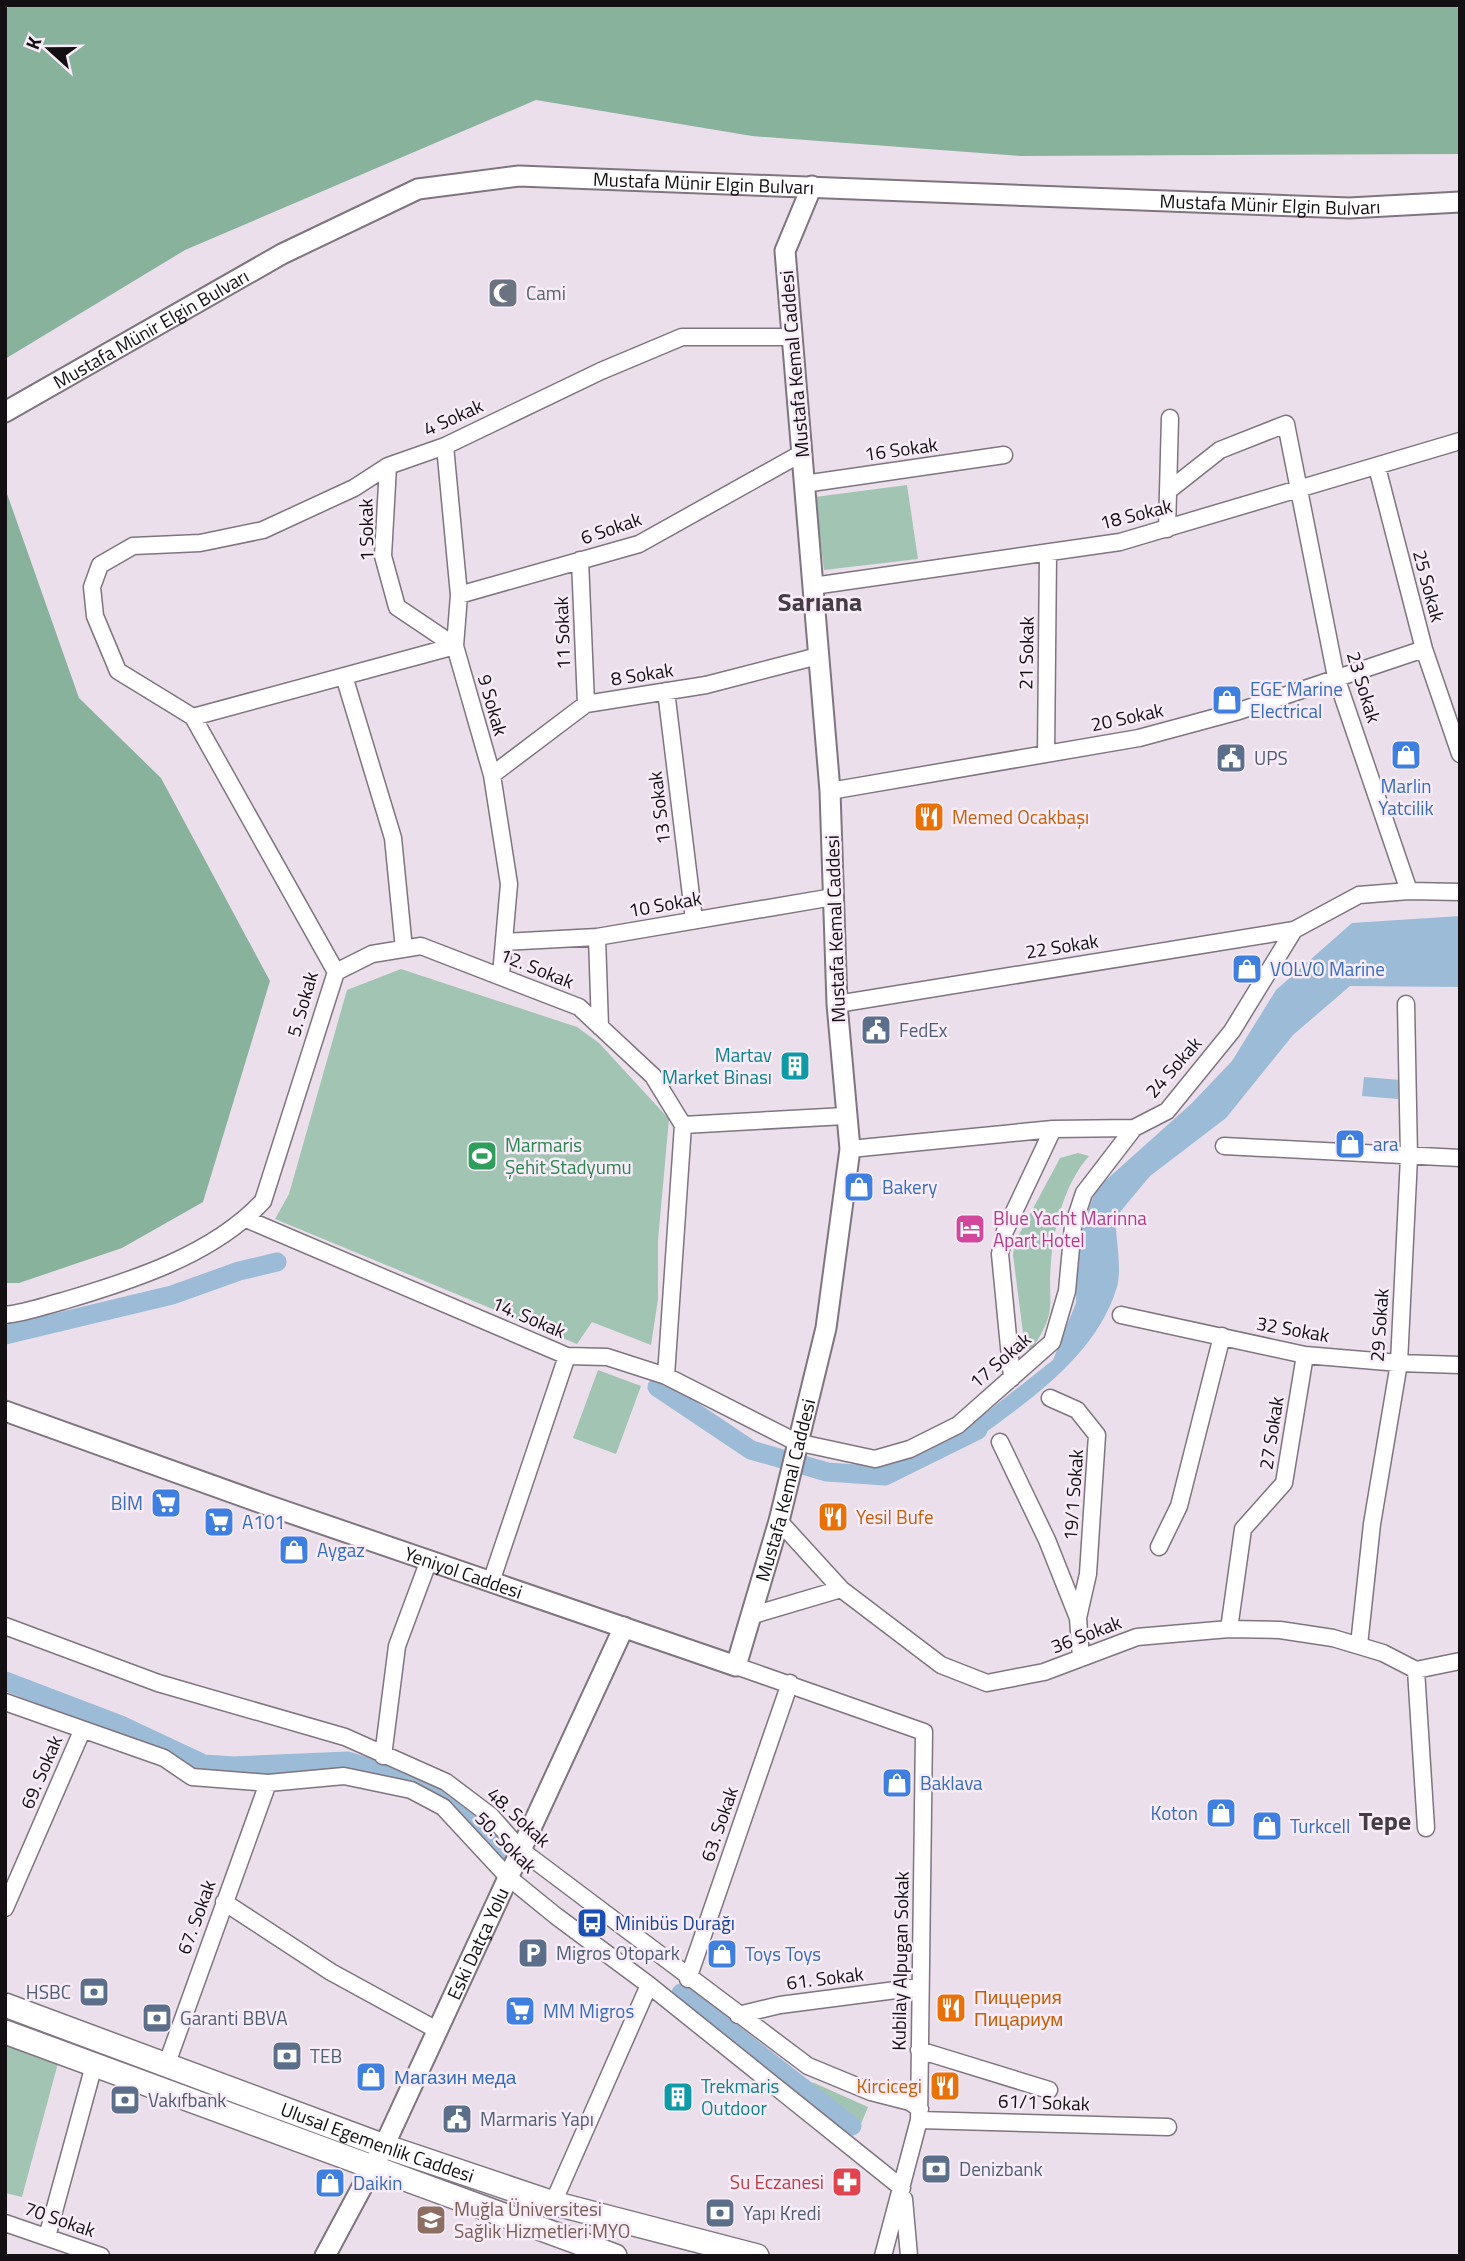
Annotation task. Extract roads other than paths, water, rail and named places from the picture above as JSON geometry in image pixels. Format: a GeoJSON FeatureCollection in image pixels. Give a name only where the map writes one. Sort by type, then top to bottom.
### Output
{"type":"FeatureCollection","features":[{"type":"Feature","properties":{"kind":"main road","name":"Ulusal Egemenlik Caddesi"},"geometry":{"type":"LineString","coordinates":[[5,2005],[384,2146],[553,2203],[732,2252],[757,2256]]}},
{"type":"Feature","properties":{"kind":"main road","name":"Ulusal Egemenlik Caddesi"},"geometry":{"type":"LineString","coordinates":[[5,2032],[615,2256]]}},
{"type":"Feature","properties":{"kind":"street","name":"Mustafa Münir Elgin Bulvarı"},"geometry":{"type":"LineString","coordinates":[[5,412],[282,254],[418,189],[520,176],[1349,208],[1460,202]]}},
{"type":"Feature","properties":{"kind":"street","name":"Mustafa Kemal Caddesi"},"geometry":{"type":"LineString","coordinates":[[736,1666],[779,1521],[796,1442],[826,1328],[850,1149],[837,1004],[830,791],[785,251],[812,186]]}},
{"type":"Feature","properties":{"kind":"street","name":"4 Sokak"},"geometry":{"type":"LineString","coordinates":[[133,546],[200,543],[263,530],[354,488],[388,466],[445,446],[682,337],[792,337]]}},
{"type":"Feature","properties":{"kind":"street"},"geometry":{"type":"LineString","coordinates":[[1167,529],[1170,418]]}},
{"type":"Feature","properties":{"kind":"street","name":"23 Sokak"},"geometry":{"type":"LineString","coordinates":[[1168,491],[1220,450],[1286,424],[1336,677],[1409,891]]}},
{"type":"Feature","properties":{"kind":"street","name":"18 Sokak"},"geometry":{"type":"LineString","coordinates":[[813,586],[1120,542],[1460,441]]}},
{"type":"Feature","properties":{"kind":"street","name":"9 Sokak"},"geometry":{"type":"LineString","coordinates":[[445,446],[459,595],[455,646],[492,775],[509,884],[501,975]]}},
{"type":"Feature","properties":{"kind":"street","name":"6 Sokak"},"geometry":{"type":"LineString","coordinates":[[459,595],[639,544],[802,453]]}},
{"type":"Feature","properties":{"kind":"street","name":"16 Sokak"},"geometry":{"type":"LineString","coordinates":[[804,484],[1004,455]]}},
{"type":"Feature","properties":{"kind":"street","name":"1 Sokak"},"geometry":{"type":"LineString","coordinates":[[388,466],[383,556],[397,607],[455,646]]}},
{"type":"Feature","properties":{"kind":"street","name":"25 Sokak"},"geometry":{"type":"LineString","coordinates":[[1377,467],[1424,649],[1460,754]]}},
{"type":"Feature","properties":{"kind":"street","name":"5. Sokak"},"geometry":{"type":"LineString","coordinates":[[5,1315],[108,1287],[214,1240],[246,1219],[263,1201],[336,972],[193,717],[118,671],[95,616],[92,587],[100,565],[133,546]]}},
{"type":"Feature","properties":{"kind":"street","name":"21 Sokak"},"geometry":{"type":"LineString","coordinates":[[1046,754],[1048,553]]}},
{"type":"Feature","properties":{"kind":"street","name":"11 Sokak"},"geometry":{"type":"LineString","coordinates":[[580,560],[586,704]]}},
{"type":"Feature","properties":{"kind":"street"},"geometry":{"type":"LineString","coordinates":[[193,717],[455,646]]}},
{"type":"Feature","properties":{"kind":"street","name":"20 Sokak"},"geometry":{"type":"LineString","coordinates":[[830,791],[1139,738],[1239,711],[1424,649]]}},
{"type":"Feature","properties":{"kind":"street","name":"8 Sokak"},"geometry":{"type":"LineString","coordinates":[[492,775],[586,704],[706,685],[818,656]]}},
{"type":"Feature","properties":{"kind":"street"},"geometry":{"type":"LineString","coordinates":[[344,676],[393,838],[404,949]]}},
{"type":"Feature","properties":{"kind":"street","name":"13 Sokak"},"geometry":{"type":"LineString","coordinates":[[666,691],[694,920]]}},
{"type":"Feature","properties":{"kind":"street"},"geometry":{"type":"LineString","coordinates":[[1294,930],[1359,895],[1409,891],[1460,892]]}},
{"type":"Feature","properties":{"kind":"street","name":"10 Sokak"},"geometry":{"type":"LineString","coordinates":[[504,942],[597,937],[833,897]]}},
{"type":"Feature","properties":{"kind":"street","name":"22 Sokak"},"geometry":{"type":"LineString","coordinates":[[837,1004],[1294,930]]}},
{"type":"Feature","properties":{"kind":"street","name":"24 Sokak"},"geometry":{"type":"LineString","coordinates":[[850,1149],[1053,1129],[1134,1128],[1167,1111],[1216,1051],[1232,1031],[1294,930]]}},
{"type":"Feature","properties":{"kind":"street"},"geometry":{"type":"LineString","coordinates":[[597,937],[600,1027]]}},
{"type":"Feature","properties":{"kind":"street","name":"12. Sokak"},"geometry":{"type":"LineString","coordinates":[[336,972],[372,954],[421,946],[579,1007],[653,1076],[683,1125]]}},
{"type":"Feature","properties":{"kind":"street","name":"29 Sokak"},"geometry":{"type":"LineString","coordinates":[[1359,1645],[1372,1524],[1398,1363],[1409,1157],[1406,1004]]}},
{"type":"Feature","properties":{"kind":"street"},"geometry":{"type":"LineString","coordinates":[[666,1376],[683,1125],[845,1116]]}},
{"type":"Feature","properties":{"kind":"street","name":"17 Sokak"},"geometry":{"type":"LineString","coordinates":[[796,1442],[874,1459],[910,1450],[958,1425],[1052,1342],[1067,1292],[1073,1226],[1084,1193],[1134,1128]]}},
{"type":"Feature","properties":{"kind":"street"},"geometry":{"type":"LineString","coordinates":[[1012,1378],[1000,1254],[1005,1231],[1053,1129]]}},
{"type":"Feature","properties":{"kind":"street"},"geometry":{"type":"LineString","coordinates":[[1224,1146],[1460,1158]]}},
{"type":"Feature","properties":{"kind":"street","name":"14. Sokak"},"geometry":{"type":"LineString","coordinates":[[246,1219],[567,1356],[607,1357],[666,1376],[796,1442]]}},
{"type":"Feature","properties":{"kind":"street","name":"32 Sokak"},"geometry":{"type":"LineString","coordinates":[[1121,1315],[1305,1355],[1460,1365]]}},
{"type":"Feature","properties":{"kind":"street"},"geometry":{"type":"LineString","coordinates":[[1159,1547],[1179,1506],[1222,1336]]}},
{"type":"Feature","properties":{"kind":"street","name":"27 Sokak"},"geometry":{"type":"LineString","coordinates":[[1229,1629],[1243,1529],[1284,1483],[1305,1355]]}},
{"type":"Feature","properties":{"kind":"street"},"geometry":{"type":"LineString","coordinates":[[491,1582],[567,1356]]}},
{"type":"Feature","properties":{"kind":"street","name":"19/1 Sokak"},"geometry":{"type":"LineString","coordinates":[[1050,1398],[1077,1410],[1097,1435],[1088,1574],[1078,1618]]}},
{"type":"Feature","properties":{"kind":"street","name":"Yeniyol Caddesi"},"geometry":{"type":"LineString","coordinates":[[5,1411],[924,1732]]}},
{"type":"Feature","properties":{"kind":"street"},"geometry":{"type":"LineString","coordinates":[[1000,1442],[1047,1541],[1078,1618],[1081,1658]]}},
{"type":"Feature","properties":{"kind":"street","name":"36 Sokak"},"geometry":{"type":"LineString","coordinates":[[779,1521],[841,1589],[941,1665],[987,1684],[1044,1672],[1137,1637],[1229,1629],[1280,1630],[1333,1638],[1384,1653],[1416,1670]]}},
{"type":"Feature","properties":{"kind":"street"},"geometry":{"type":"LineString","coordinates":[[383,1756],[397,1646],[429,1560]]}},
{"type":"Feature","properties":{"kind":"street"},"geometry":{"type":"LineString","coordinates":[[750,1616],[841,1589]]}},
{"type":"Feature","properties":{"kind":"street","name":"48. Sokak"},"geometry":{"type":"LineString","coordinates":[[5,1626],[158,1684],[345,1737],[446,1782],[491,1816],[521,1850],[688,1979],[808,2066],[871,2092],[911,2102],[920,2114]]}},
{"type":"Feature","properties":{"kind":"street","name":"Eski Datça Yolu"},"geometry":{"type":"LineString","coordinates":[[325,2256],[384,2146],[624,1627]]}},
{"type":"Feature","properties":{"kind":"street"},"geometry":{"type":"LineString","coordinates":[[1426,1828],[1416,1670],[1460,1661]]}},
{"type":"Feature","properties":{"kind":"street","name":"63. Sokak"},"geometry":{"type":"LineString","coordinates":[[688,1979],[790,1683]]}},
{"type":"Feature","properties":{"kind":"street","name":"50. Sokak"},"geometry":{"type":"LineString","coordinates":[[5,1702],[164,1758],[192,1777],[268,1783],[344,1776],[411,1790],[443,1807],[508,1877],[649,1985],[902,2188]]}},
{"type":"Feature","properties":{"kind":"street","name":"69. Sokak"},"geometry":{"type":"LineString","coordinates":[[5,1908],[82,1731]]}},
{"type":"Feature","properties":{"kind":"street","name":"Kubilay Alpugan Sokak"},"geometry":{"type":"LineString","coordinates":[[883,2256],[920,2114],[919,1987],[924,1732]]}},
{"type":"Feature","properties":{"kind":"street","name":"67. Sokak"},"geometry":{"type":"LineString","coordinates":[[166,2066],[268,1783]]}},
{"type":"Feature","properties":{"kind":"street"},"geometry":{"type":"LineString","coordinates":[[224,1902],[321,1966],[437,2030]]}},
{"type":"Feature","properties":{"kind":"street"},"geometry":{"type":"LineString","coordinates":[[553,2203],[649,1985]]}},
{"type":"Feature","properties":{"kind":"street","name":"61. Sokak"},"geometry":{"type":"LineString","coordinates":[[738,2015],[780,2005],[919,1987]]}},
{"type":"Feature","properties":{"kind":"street"},"geometry":{"type":"LineString","coordinates":[[919,2050],[1049,2090]]}},
{"type":"Feature","properties":{"kind":"street"},"geometry":{"type":"LineString","coordinates":[[47,2237],[94,2065]]}},
{"type":"Feature","properties":{"kind":"street","name":"61/1 Sokak"},"geometry":{"type":"LineString","coordinates":[[920,2114],[1168,2127]]}},
{"type":"Feature","properties":{"kind":"street","name":"Kubilay Alpugan Sokak"},"geometry":{"type":"LineString","coordinates":[[902,2188],[909,2256]]}},
{"type":"Feature","properties":{"kind":"street","name":"70 Sokak"},"geometry":{"type":"LineString","coordinates":[[5,2222],[101,2256]]}},
{"type":"Feature","properties":{"kind":"water"},"geometry":{"type":"Polygon","coordinates":[[[1460,916],[1460,987],[1350,986],[1293,1035],[1226,1118],[1150,1176],[1115,1218],[1119,1262],[1117,1287],[1108,1310],[1081,1351],[1064,1370],[1025,1403],[986,1432],[978,1430],[973,1423],[1053,1360],[1076,1303],[1077,1243],[1096,1189],[1191,1104],[1232,1061],[1276,990],[1352,923],[1460,916]]]}},
{"type":"Feature","properties":{"kind":"water"},"geometry":{"type":"Polygon","coordinates":[[[1364,1077],[1400,1080],[1398,1099],[1362,1096],[1364,1077]]]}},
{"type":"Feature","properties":{"kind":"waterway"},"geometry":{"type":"LineString","coordinates":[[5,1335],[172,1295],[239,1271],[277,1262]]}},
{"type":"Feature","properties":{"kind":"waterway"},"geometry":{"type":"LineString","coordinates":[[657,1387],[751,1450],[827,1472],[885,1476],[978,1430]]}},
{"type":"Feature","properties":{"kind":"waterway"},"geometry":{"type":"LineString","coordinates":[[5,1681],[123,1726],[204,1764],[234,1766],[348,1761],[388,1774],[442,1796],[507,1854]]}},
{"type":"Feature","properties":{"kind":"waterway"},"geometry":{"type":"LineString","coordinates":[[681,1993],[852,2126]]}},
{"type":"Feature","properties":{"kind":"place","name":"Cami"},"geometry":{"type":"Point","coordinates":[503,293]}},
{"type":"Feature","properties":{"kind":"place","name":"EGE Marine Electrical"},"geometry":{"type":"Point","coordinates":[1227,700]}},
{"type":"Feature","properties":{"kind":"place","name":"Marlin Yatcilik"},"geometry":{"type":"Point","coordinates":[1406,755]}},
{"type":"Feature","properties":{"kind":"place","name":"UPS"},"geometry":{"type":"Point","coordinates":[1231,758]}},
{"type":"Feature","properties":{"kind":"place","name":"Memed Ocakbaşı"},"geometry":{"type":"Point","coordinates":[929,817]}},
{"type":"Feature","properties":{"kind":"place","name":"VOLVO Marine"},"geometry":{"type":"Point","coordinates":[1247,969]}},
{"type":"Feature","properties":{"kind":"place","name":"FedEx"},"geometry":{"type":"Point","coordinates":[876,1030]}},
{"type":"Feature","properties":{"kind":"place","name":"Martav Market Binası"},"geometry":{"type":"Point","coordinates":[795,1066]}},
{"type":"Feature","properties":{"kind":"place","name":"ara"},"geometry":{"type":"Point","coordinates":[1350,1144]}},
{"type":"Feature","properties":{"kind":"place","name":"Marmaris Şehit Stadyumu"},"geometry":{"type":"Point","coordinates":[482,1156]}},
{"type":"Feature","properties":{"kind":"place","name":"Bakery"},"geometry":{"type":"Point","coordinates":[859,1187]}},
{"type":"Feature","properties":{"kind":"place","name":"Blue Yacht Marinna Apart Hotel"},"geometry":{"type":"Point","coordinates":[970,1229]}},
{"type":"Feature","properties":{"kind":"place","name":"BİM"},"geometry":{"type":"Point","coordinates":[166,1503]}},
{"type":"Feature","properties":{"kind":"place","name":"Yesil Bufe"},"geometry":{"type":"Point","coordinates":[833,1517]}},
{"type":"Feature","properties":{"kind":"place","name":"A101"},"geometry":{"type":"Point","coordinates":[219,1522]}},
{"type":"Feature","properties":{"kind":"place","name":"Aygaz"},"geometry":{"type":"Point","coordinates":[294,1550]}},
{"type":"Feature","properties":{"kind":"place","name":"Baklava"},"geometry":{"type":"Point","coordinates":[897,1783]}},
{"type":"Feature","properties":{"kind":"place","name":"Koton"},"geometry":{"type":"Point","coordinates":[1221,1813]}},
{"type":"Feature","properties":{"kind":"place","name":"Turkcell"},"geometry":{"type":"Point","coordinates":[1267,1826]}},
{"type":"Feature","properties":{"kind":"place","name":"Minibüs Durağı"},"geometry":{"type":"Point","coordinates":[592,1923]}},
{"type":"Feature","properties":{"kind":"place","name":"Migros Otopark"},"geometry":{"type":"Point","coordinates":[533,1953]}},
{"type":"Feature","properties":{"kind":"place","name":"Toys Toys"},"geometry":{"type":"Point","coordinates":[722,1954]}},
{"type":"Feature","properties":{"kind":"place","name":"HSBC"},"geometry":{"type":"Point","coordinates":[94,1992]}},
{"type":"Feature","properties":{"kind":"place","name":"Пиццерия Пицариум"},"geometry":{"type":"Point","coordinates":[951,2008]}},
{"type":"Feature","properties":{"kind":"place","name":"MM Migros"},"geometry":{"type":"Point","coordinates":[520,2011]}},
{"type":"Feature","properties":{"kind":"place","name":"Garanti BBVA"},"geometry":{"type":"Point","coordinates":[157,2018]}},
{"type":"Feature","properties":{"kind":"place","name":"TEB"},"geometry":{"type":"Point","coordinates":[287,2056]}},
{"type":"Feature","properties":{"kind":"place","name":"Магазин меда"},"geometry":{"type":"Point","coordinates":[371,2077]}},
{"type":"Feature","properties":{"kind":"place","name":"Kircicegi"},"geometry":{"type":"Point","coordinates":[945,2086]}},
{"type":"Feature","properties":{"kind":"place","name":"Trekmaris Outdoor"},"geometry":{"type":"Point","coordinates":[678,2097]}},
{"type":"Feature","properties":{"kind":"place","name":"Vakıfbank"},"geometry":{"type":"Point","coordinates":[125,2100]}},
{"type":"Feature","properties":{"kind":"place","name":"Marmaris Yapı"},"geometry":{"type":"Point","coordinates":[457,2119]}},
{"type":"Feature","properties":{"kind":"place","name":"Denizbank"},"geometry":{"type":"Point","coordinates":[936,2169]}},
{"type":"Feature","properties":{"kind":"place","name":"Su Eczanesi"},"geometry":{"type":"Point","coordinates":[847,2182]}},
{"type":"Feature","properties":{"kind":"place","name":"Daikin"},"geometry":{"type":"Point","coordinates":[330,2183]}},
{"type":"Feature","properties":{"kind":"place","name":"Yapı Kredi"},"geometry":{"type":"Point","coordinates":[720,2213]}},
{"type":"Feature","properties":{"kind":"place","name":"Muğla Üniversitesi Sağlık Hizmetleri MYO"},"geometry":{"type":"Point","coordinates":[431,2220]}},
{"type":"Feature","properties":{"kind":"district","name":"Sarıana"},"geometry":{"type":"Point","coordinates":[820,602]}},
{"type":"Feature","properties":{"kind":"district","name":"Tepe"},"geometry":{"type":"Point","coordinates":[1385,1821]}}]}
